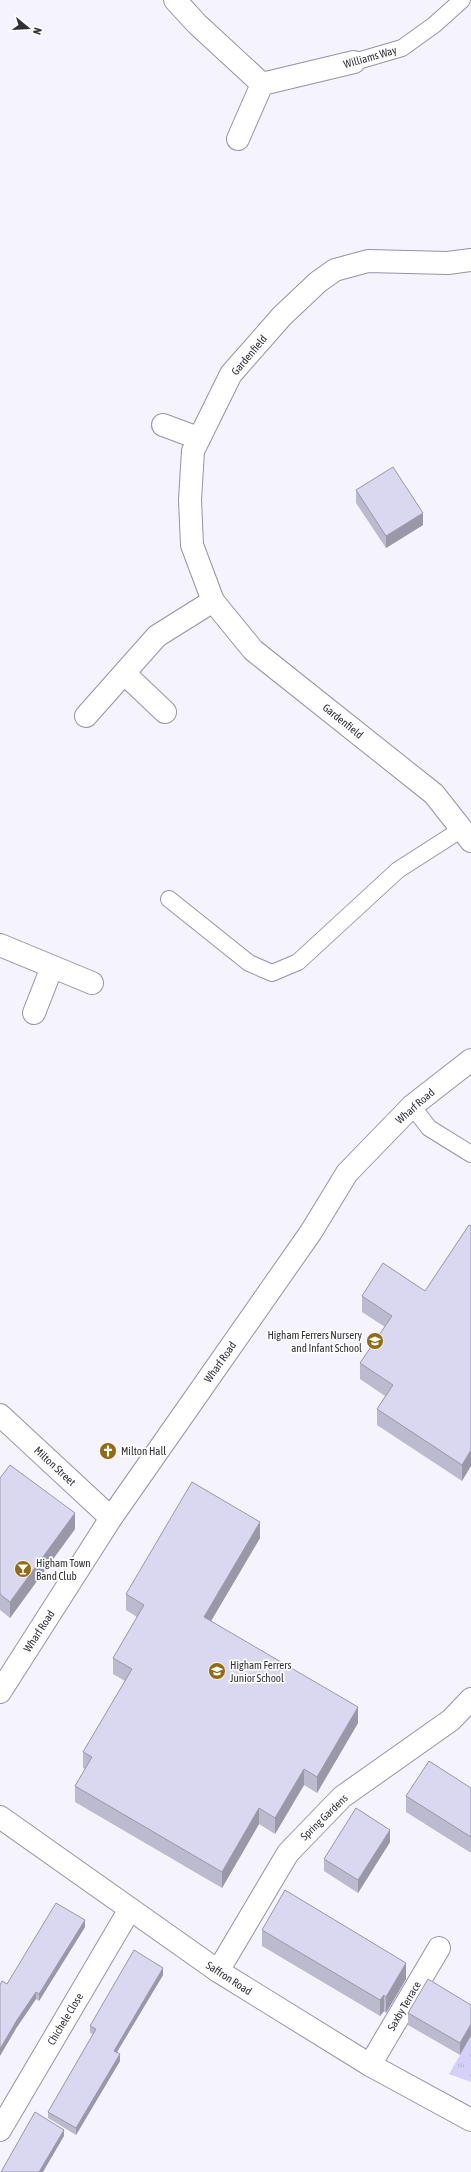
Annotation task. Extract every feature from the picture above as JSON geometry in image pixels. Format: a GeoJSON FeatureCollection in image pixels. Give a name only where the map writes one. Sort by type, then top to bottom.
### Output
{"type":"FeatureCollection","features":[{"type":"Feature","properties":{"kind":"street"},"geometry":{"type":"LineString","coordinates":[[175,0],[197,24],[262,84],[238,139]]}},
{"type":"Feature","properties":{"kind":"street","name":"Williams Way"},"geometry":{"type":"LineString","coordinates":[[262,84],[354,62]]}},
{"type":"Feature","properties":{"kind":"street","name":"Gardenfield"},"geometry":{"type":"LineString","coordinates":[[466,835],[434,794],[253,650],[213,601],[192,546],[190,500],[193,451],[198,438],[231,374],[282,316],[318,282],[335,270],[368,262],[448,263],[471,260]]}},
{"type":"Feature","properties":{"kind":"street"},"geometry":{"type":"LineString","coordinates":[[163,425],[198,438]]}},
{"type":"Feature","properties":{"kind":"street"},"geometry":{"type":"LineString","coordinates":[[86,716],[158,636],[213,601]]}},
{"type":"Feature","properties":{"kind":"street"},"geometry":{"type":"LineString","coordinates":[[125,674],[165,712]]}},
{"type":"Feature","properties":{"kind":"street"},"geometry":{"type":"LineString","coordinates":[[0,945],[92,983]]}},
{"type":"Feature","properties":{"kind":"street"},"geometry":{"type":"LineString","coordinates":[[34,1013],[52,967]]}},
{"type":"Feature","properties":{"kind":"street","name":"Wharf Road"},"geometry":{"type":"LineString","coordinates":[[0,1692],[111,1518],[311,1232],[347,1173],[412,1106],[471,1060]]}},
{"type":"Feature","properties":{"kind":"street","name":"Milton Street"},"geometry":{"type":"LineString","coordinates":[[0,1415],[111,1518]]}},
{"type":"Feature","properties":{"kind":"street","name":"Spring Gardens"},"geometry":{"type":"LineString","coordinates":[[218,1971],[288,1853],[342,1797],[451,1720],[471,1699]]}},
{"type":"Feature","properties":{"kind":"street","name":"Saffron Road"},"geometry":{"type":"LineString","coordinates":[[0,1817],[218,1971],[370,2065],[471,2120]]}},
{"type":"Feature","properties":{"kind":"street","name":"Chichele Close"},"geometry":{"type":"LineString","coordinates":[[0,2130],[130,1909]]}},
{"type":"Feature","properties":{"kind":"street","name":"Saxby Terrace"},"geometry":{"type":"LineString","coordinates":[[370,2065],[439,1948]]}},
{"type":"Feature","properties":{"kind":"lane","name":"Williams Way"},"geometry":{"type":"LineString","coordinates":[[354,62],[402,48],[434,25],[462,0]]}},
{"type":"Feature","properties":{"kind":"lane"},"geometry":{"type":"LineString","coordinates":[[169,899],[249,963],[272,973],[298,962],[398,870],[466,835]]}},
{"type":"Feature","properties":{"kind":"lane"},"geometry":{"type":"LineString","coordinates":[[412,1106],[429,1128],[471,1154]]}},
{"type":"Feature","properties":{"kind":"green space"},"geometry":{"type":"Polygon","coordinates":[[[471,2036],[471,2082],[449,2074],[471,2036]]]}},
{"type":"Feature","properties":{"kind":"building"},"geometry":{"type":"Polygon","coordinates":[[[393,467],[423,513],[386,536],[356,490],[393,467]]]}},
{"type":"Feature","properties":{"kind":"building"},"geometry":{"type":"Polygon","coordinates":[[[469,1225],[471,1226],[471,1450],[462,1465],[377,1409],[393,1385],[360,1363],[392,1316],[362,1296],[383,1263],[425,1291],[469,1225]]]}},
{"type":"Feature","properties":{"kind":"building","name":"Higham Town Band Club"},"geometry":{"type":"Polygon","coordinates":[[[10,1465],[75,1513],[10,1602],[0,1594],[0,1478],[10,1465]]]}},
{"type":"Feature","properties":{"kind":"building"},"geometry":{"type":"Polygon","coordinates":[[[192,1482],[260,1522],[204,1617],[358,1707],[317,1777],[304,1769],[275,1818],[259,1808],[222,1872],[75,1786],[92,1757],[83,1752],[132,1669],[113,1658],[144,1605],[126,1594],[192,1482]]]}},
{"type":"Feature","properties":{"kind":"building"},"geometry":{"type":"Polygon","coordinates":[[[429,1761],[471,1788],[471,1837],[406,1796],[429,1761]]]}},
{"type":"Feature","properties":{"kind":"building"},"geometry":{"type":"Polygon","coordinates":[[[356,1808],[390,1830],[358,1880],[324,1859],[356,1808]]]}},
{"type":"Feature","properties":{"kind":"building"},"geometry":{"type":"Polygon","coordinates":[[[285,1890],[406,1963],[386,1997],[384,1995],[380,2000],[262,1930],[285,1890]]]}},
{"type":"Feature","properties":{"kind":"building"},"geometry":{"type":"Polygon","coordinates":[[[56,1903],[85,1920],[39,1994],[36,1992],[0,2049],[0,1985],[2,1981],[7,1984],[56,1903]]]}},
{"type":"Feature","properties":{"kind":"building"},"geometry":{"type":"Polygon","coordinates":[[[134,1950],[163,1968],[114,2051],[120,2054],[76,2128],[48,2112],[96,2029],[90,2026],[134,1950]]]}},
{"type":"Feature","properties":{"kind":"building"},"geometry":{"type":"Polygon","coordinates":[[[428,1979],[471,2005],[471,2024],[460,2043],[408,2013],[428,1979]]]}},
{"type":"Feature","properties":{"kind":"building"},"geometry":{"type":"Polygon","coordinates":[[[35,2112],[64,2130],[39,2172],[1,2172],[35,2112]]]}},
{"type":"Feature","properties":{"kind":"place","name":"Higham Ferrers Nursery and Infant School"},"geometry":{"type":"Point","coordinates":[375,1341]}},
{"type":"Feature","properties":{"kind":"place","name":"Milton Hall"},"geometry":{"type":"Point","coordinates":[108,1451]}},
{"type":"Feature","properties":{"kind":"place","name":"Higham Town Band Club"},"geometry":{"type":"Point","coordinates":[23,1569]}},
{"type":"Feature","properties":{"kind":"place","name":"Higham Ferrers Junior School"},"geometry":{"type":"Point","coordinates":[217,1671]}}]}
